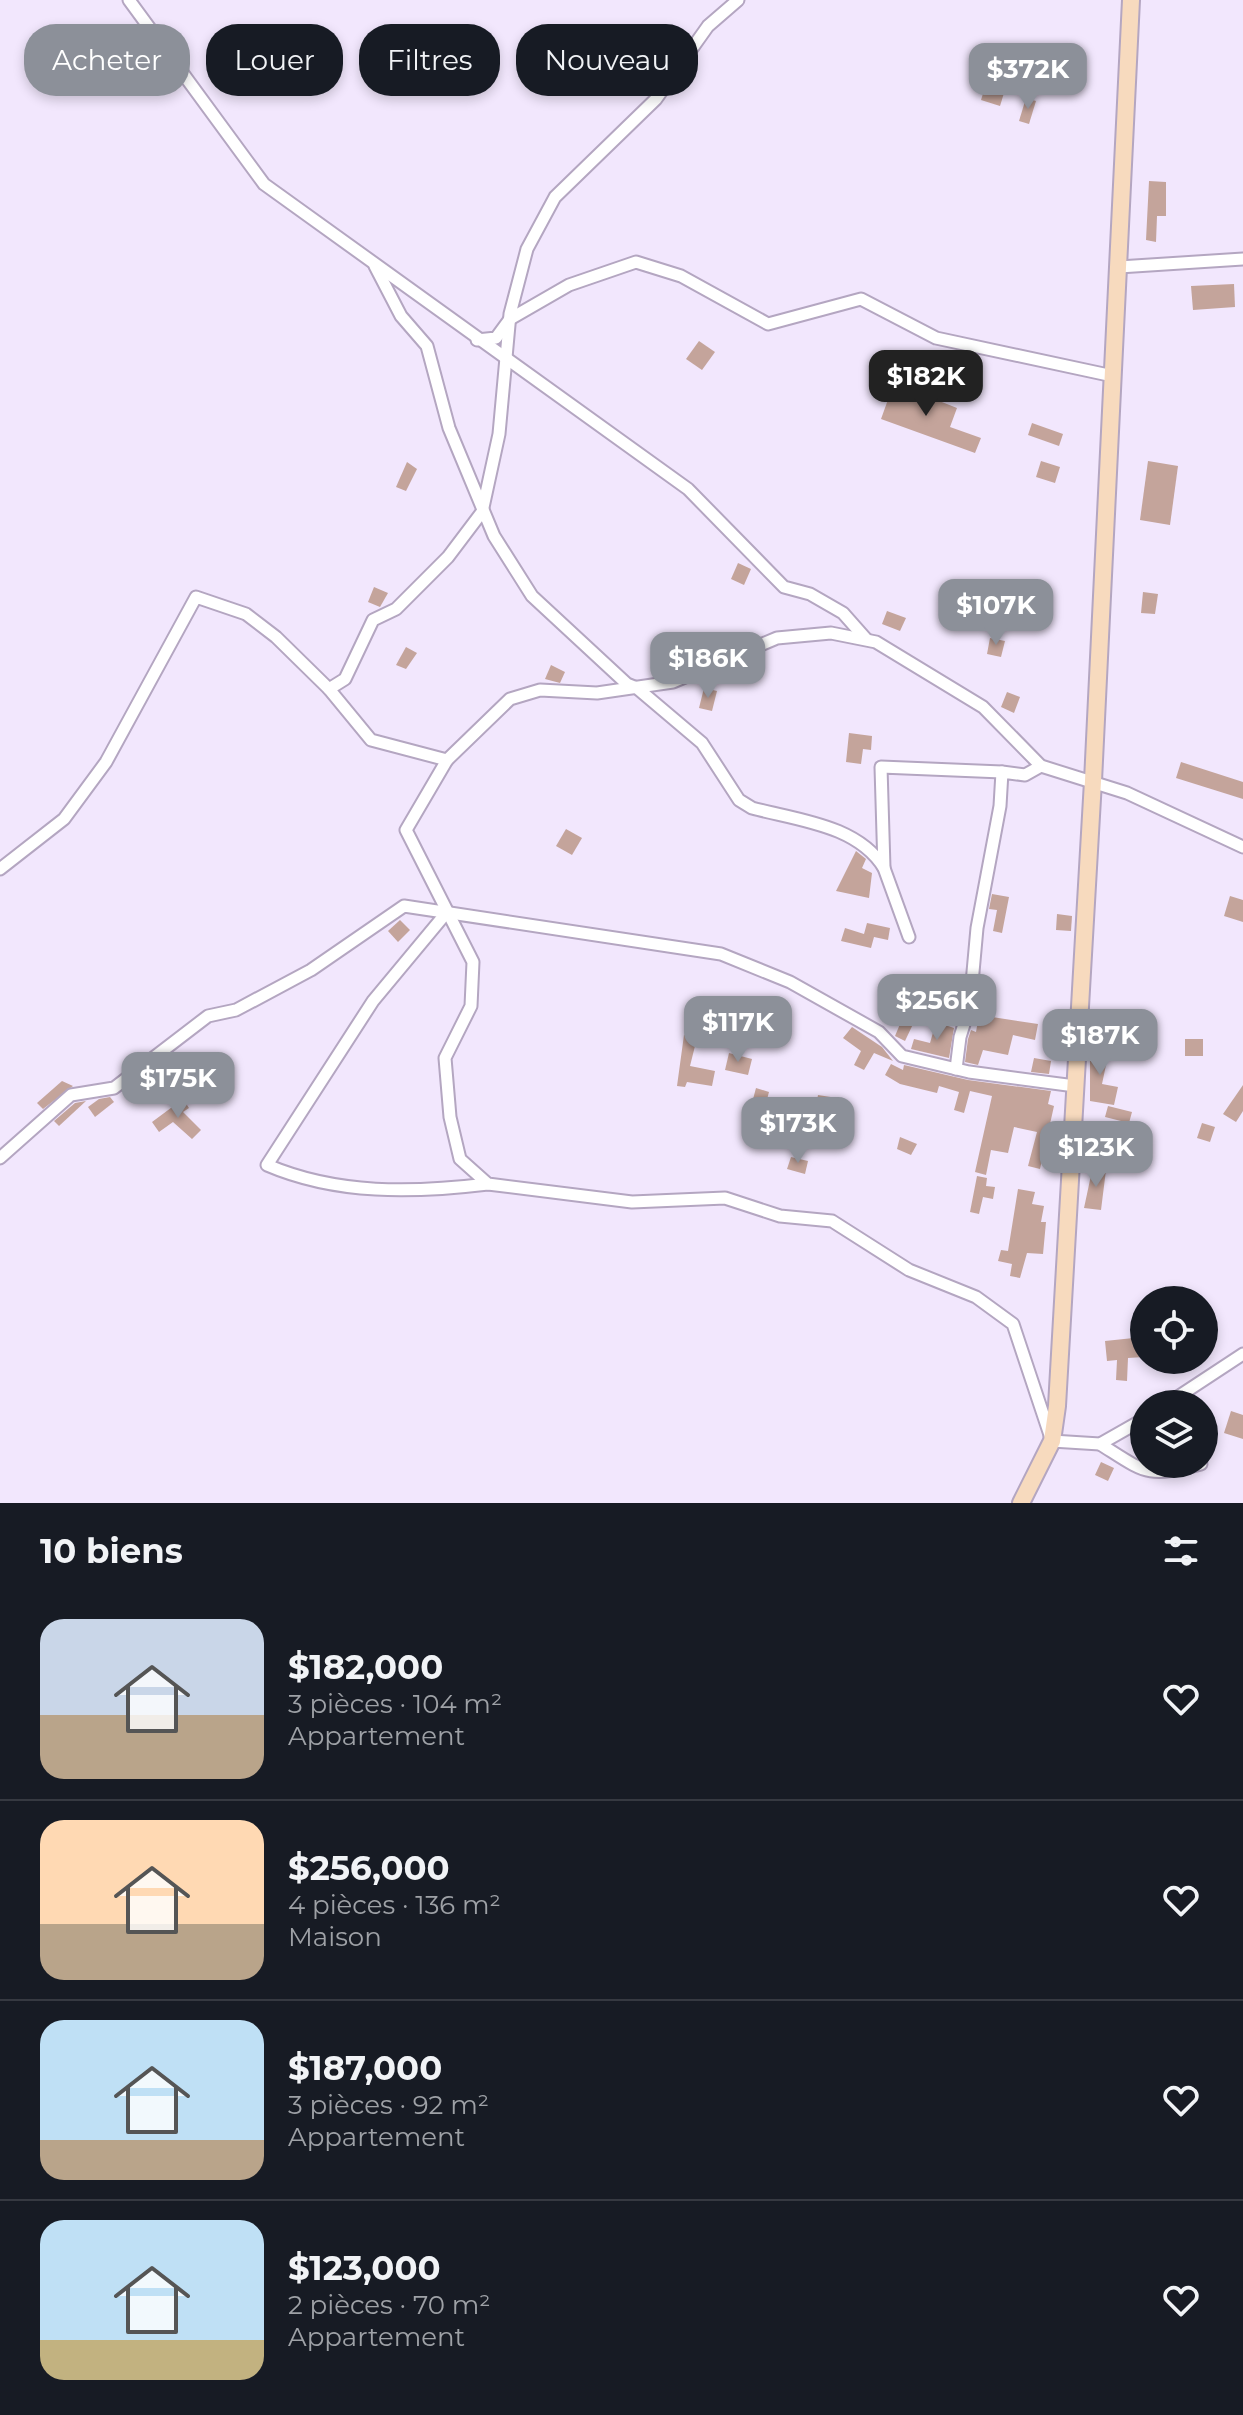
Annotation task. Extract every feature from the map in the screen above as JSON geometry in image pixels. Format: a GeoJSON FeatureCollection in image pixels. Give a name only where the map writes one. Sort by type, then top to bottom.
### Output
{"type":"FeatureCollection","features":[{"type":"Feature","properties":{"kind":"main road"},"geometry":{"type":"LineString","coordinates":[[1021,1503],[1052,1441],[1057,1406],[1093,781],[1131,0]]}},
{"type":"Feature","properties":{"kind":"street"},"geometry":{"type":"LineString","coordinates":[[129,0],[264,184],[688,489],[784,587],[810,594],[843,613],[867,640]]}},
{"type":"Feature","properties":{"kind":"street"},"geometry":{"type":"LineString","coordinates":[[329,689],[345,679],[373,620],[396,609],[448,557],[482,512],[499,434],[510,319],[527,249],[555,197],[656,99],[708,26],[738,0]]}},
{"type":"Feature","properties":{"kind":"street"},"geometry":{"type":"LineString","coordinates":[[1119,267],[1243,259]]}},
{"type":"Feature","properties":{"kind":"street"},"geometry":{"type":"LineString","coordinates":[[373,262],[401,316],[427,346],[449,428],[482,512],[532,596],[627,684],[637,688],[702,743],[739,800],[752,808],[849,836],[875,853],[884,868],[909,937]]}},
{"type":"Feature","properties":{"kind":"street"},"geometry":{"type":"LineString","coordinates":[[477,340],[496,338],[510,319],[569,285],[636,262],[681,276],[768,324],[861,299],[936,338],[1113,376]]}},
{"type":"Feature","properties":{"kind":"street"},"geometry":{"type":"LineString","coordinates":[[0,869],[64,819],[106,762],[196,597],[246,614],[276,637],[329,689],[371,740],[447,760]]}},
{"type":"Feature","properties":{"kind":"street"},"geometry":{"type":"LineString","coordinates":[[488,1184],[460,1159],[450,1117],[445,1058],[471,1006],[473,962],[406,830],[447,760],[510,699],[540,690],[597,693],[673,682],[777,638],[797,634],[831,633],[867,640],[876,642],[983,707],[1041,766],[1127,793],[1243,847]]}},
{"type":"Feature","properties":{"kind":"street"},"geometry":{"type":"LineString","coordinates":[[884,868],[881,767],[1025,775],[1041,766]]}},
{"type":"Feature","properties":{"kind":"street"},"geometry":{"type":"LineString","coordinates":[[956,1069],[960,1037],[970,1005],[977,928],[1000,806],[1002,772]]}},
{"type":"Feature","properties":{"kind":"street"},"geometry":{"type":"LineString","coordinates":[[0,1158],[71,1095],[114,1088],[208,1016],[236,1010],[311,970],[404,906],[721,954],[790,982],[879,1032],[902,1056],[956,1069],[1075,1086]]}},
{"type":"Feature","properties":{"kind":"street"},"geometry":{"type":"LineString","coordinates":[[447,912],[373,1001],[267,1165],[304,1181],[392,1191],[488,1184],[632,1202],[725,1198],[780,1216],[832,1221],[909,1270],[976,1297],[1013,1324],[1052,1441],[1100,1444],[1130,1463]]}},
{"type":"Feature","properties":{"kind":"street"},"geometry":{"type":"LineString","coordinates":[[1188,1390],[1243,1354]]}},
{"type":"Feature","properties":{"kind":"street"},"geometry":{"type":"LineString","coordinates":[[1100,1444],[1130,1427]]}},
{"type":"Feature","properties":{"kind":"building"},"geometry":{"type":"Polygon","coordinates":[[[985,87],[1004,93],[1000,106],[981,100],[985,87]]]}},
{"type":"Feature","properties":{"kind":"building"},"geometry":{"type":"Polygon","coordinates":[[[1026,98],[1036,101],[1029,124],[1019,121],[1026,98]]]}},
{"type":"Feature","properties":{"kind":"building"},"geometry":{"type":"Polygon","coordinates":[[[1149,181],[1166,182],[1166,216],[1157,216],[1156,242],[1146,240],[1149,181]]]}},
{"type":"Feature","properties":{"kind":"building"},"geometry":{"type":"Polygon","coordinates":[[[1234,284],[1235,307],[1193,310],[1191,286],[1234,284]]]}},
{"type":"Feature","properties":{"kind":"building"},"geometry":{"type":"Polygon","coordinates":[[[699,341],[715,352],[702,370],[686,359],[699,341]]]}},
{"type":"Feature","properties":{"kind":"building"},"geometry":{"type":"Polygon","coordinates":[[[894,383],[957,408],[950,427],[981,438],[975,453],[881,419],[894,383]]]}},
{"type":"Feature","properties":{"kind":"building"},"geometry":{"type":"Polygon","coordinates":[[[1032,423],[1063,434],[1059,446],[1028,435],[1032,423]]]}},
{"type":"Feature","properties":{"kind":"building"},"geometry":{"type":"Polygon","coordinates":[[[1041,461],[1060,467],[1055,483],[1036,477],[1041,461]]]}},
{"type":"Feature","properties":{"kind":"building"},"geometry":{"type":"Polygon","coordinates":[[[1148,461],[1178,466],[1170,525],[1140,520],[1148,461]]]}},
{"type":"Feature","properties":{"kind":"building"},"geometry":{"type":"Polygon","coordinates":[[[407,462],[417,469],[406,491],[396,487],[407,462]]]}},
{"type":"Feature","properties":{"kind":"building"},"geometry":{"type":"Polygon","coordinates":[[[738,563],[751,569],[744,585],[731,579],[738,563]]]}},
{"type":"Feature","properties":{"kind":"building"},"geometry":{"type":"Polygon","coordinates":[[[374,587],[388,593],[380,607],[368,602],[374,587]]]}},
{"type":"Feature","properties":{"kind":"building"},"geometry":{"type":"Polygon","coordinates":[[[1143,592],[1158,594],[1155,614],[1141,613],[1143,592]]]}},
{"type":"Feature","properties":{"kind":"building"},"geometry":{"type":"Polygon","coordinates":[[[887,611],[906,618],[900,631],[882,624],[887,611]]]}},
{"type":"Feature","properties":{"kind":"building"},"geometry":{"type":"Polygon","coordinates":[[[990,638],[1005,641],[1001,657],[987,654],[990,638]]]}},
{"type":"Feature","properties":{"kind":"building"},"geometry":{"type":"Polygon","coordinates":[[[406,647],[417,653],[406,669],[396,665],[406,647]]]}},
{"type":"Feature","properties":{"kind":"building"},"geometry":{"type":"Polygon","coordinates":[[[551,665],[565,672],[560,683],[545,679],[551,665]]]}},
{"type":"Feature","properties":{"kind":"building"},"geometry":{"type":"Polygon","coordinates":[[[704,688],[717,691],[712,711],[699,708],[704,688]]]}},
{"type":"Feature","properties":{"kind":"building"},"geometry":{"type":"Polygon","coordinates":[[[1007,692],[1020,697],[1014,713],[1001,707],[1007,692]]]}},
{"type":"Feature","properties":{"kind":"building"},"geometry":{"type":"Polygon","coordinates":[[[849,733],[872,736],[871,750],[863,749],[861,764],[846,762],[849,733]]]}},
{"type":"Feature","properties":{"kind":"building"},"geometry":{"type":"Polygon","coordinates":[[[1181,762],[1243,782],[1243,799],[1176,778],[1181,762]]]}},
{"type":"Feature","properties":{"kind":"building"},"geometry":{"type":"Polygon","coordinates":[[[566,829],[582,838],[572,855],[556,846],[566,829]]]}},
{"type":"Feature","properties":{"kind":"building"},"geometry":{"type":"Polygon","coordinates":[[[856,851],[866,859],[862,868],[872,873],[869,898],[836,891],[856,851]]]}},
{"type":"Feature","properties":{"kind":"building"},"geometry":{"type":"Polygon","coordinates":[[[992,894],[1009,897],[1002,933],[993,931],[997,910],[989,909],[992,894]]]}},
{"type":"Feature","properties":{"kind":"building"},"geometry":{"type":"Polygon","coordinates":[[[1230,896],[1243,900],[1243,922],[1224,916],[1230,896]]]}},
{"type":"Feature","properties":{"kind":"building"},"geometry":{"type":"Polygon","coordinates":[[[1057,914],[1072,916],[1071,931],[1056,930],[1057,914]]]}},
{"type":"Feature","properties":{"kind":"building"},"geometry":{"type":"Polygon","coordinates":[[[400,920],[410,930],[398,942],[388,931],[400,920]]]}},
{"type":"Feature","properties":{"kind":"building"},"geometry":{"type":"Polygon","coordinates":[[[867,923],[890,928],[888,940],[874,937],[871,948],[841,941],[845,928],[864,934],[867,923]]]}},
{"type":"Feature","properties":{"kind":"building"},"geometry":{"type":"Polygon","coordinates":[[[928,987],[941,991],[935,1015],[922,1012],[928,987]]]}},
{"type":"Feature","properties":{"kind":"building"},"geometry":{"type":"Polygon","coordinates":[[[979,1015],[1038,1024],[1035,1040],[1013,1035],[1008,1055],[983,1050],[978,1065],[965,1062],[968,1039],[971,1030],[976,1032],[979,1015]]]}},
{"type":"Feature","properties":{"kind":"building"},"geometry":{"type":"Polygon","coordinates":[[[903,1017],[914,1022],[905,1041],[895,1036],[903,1017]]]}},
{"type":"Feature","properties":{"kind":"building"},"geometry":{"type":"Polygon","coordinates":[[[936,1022],[954,1028],[949,1058],[911,1049],[914,1039],[930,1043],[936,1022]]]}},
{"type":"Feature","properties":{"kind":"building"},"geometry":{"type":"Polygon","coordinates":[[[852,1027],[882,1047],[893,1061],[874,1053],[864,1070],[854,1065],[861,1051],[843,1038],[852,1027]]]}},
{"type":"Feature","properties":{"kind":"building"},"geometry":{"type":"Polygon","coordinates":[[[684,1035],[697,1038],[690,1066],[715,1071],[712,1086],[687,1082],[685,1087],[677,1086],[684,1035]]]}},
{"type":"Feature","properties":{"kind":"building"},"geometry":{"type":"Polygon","coordinates":[[[1185,1039],[1203,1039],[1203,1056],[1185,1056],[1185,1039]]]}},
{"type":"Feature","properties":{"kind":"building"},"geometry":{"type":"Polygon","coordinates":[[[1090,1043],[1101,1044],[1100,1050],[1109,1051],[1102,1084],[1118,1087],[1114,1105],[1090,1101],[1090,1043]]]}},
{"type":"Feature","properties":{"kind":"building"},"geometry":{"type":"Polygon","coordinates":[[[729,1053],[752,1059],[748,1075],[725,1070],[729,1053]]]}},
{"type":"Feature","properties":{"kind":"building"},"geometry":{"type":"Polygon","coordinates":[[[1034,1058],[1051,1061],[1049,1074],[1031,1072],[1034,1058]]]}},
{"type":"Feature","properties":{"kind":"building"},"geometry":{"type":"Polygon","coordinates":[[[891,1064],[903,1070],[904,1065],[968,1080],[1051,1091],[1048,1104],[1054,1106],[1040,1169],[1028,1166],[1037,1132],[1014,1127],[1008,1153],[991,1150],[986,1175],[975,1172],[992,1096],[970,1091],[964,1113],[954,1110],[959,1092],[939,1086],[937,1093],[900,1084],[885,1075],[891,1064]]]}},
{"type":"Feature","properties":{"kind":"building"},"geometry":{"type":"Polygon","coordinates":[[[154,1068],[166,1082],[157,1089],[146,1075],[154,1068]]]}},
{"type":"Feature","properties":{"kind":"building"},"geometry":{"type":"Polygon","coordinates":[[[62,1081],[73,1086],[43,1109],[37,1103],[62,1081]]]}},
{"type":"Feature","properties":{"kind":"building"},"geometry":{"type":"Polygon","coordinates":[[[1243,1085],[1243,1111],[1236,1122],[1223,1114],[1243,1085]]]}},
{"type":"Feature","properties":{"kind":"building"},"geometry":{"type":"Polygon","coordinates":[[[756,1088],[769,1092],[765,1107],[752,1103],[756,1088]]]}},
{"type":"Feature","properties":{"kind":"building"},"geometry":{"type":"Polygon","coordinates":[[[818,1095],[837,1098],[831,1106],[853,1115],[849,1124],[820,1111],[822,1107],[816,1106],[818,1095]]]}},
{"type":"Feature","properties":{"kind":"building"},"geometry":{"type":"Polygon","coordinates":[[[110,1097],[114,1102],[95,1117],[88,1107],[99,1099],[110,1097]]]}},
{"type":"Feature","properties":{"kind":"building"},"geometry":{"type":"Polygon","coordinates":[[[183,1099],[189,1108],[183,1112],[201,1130],[192,1139],[173,1122],[159,1132],[152,1122],[183,1099]]]}},
{"type":"Feature","properties":{"kind":"building"},"geometry":{"type":"Polygon","coordinates":[[[86,1101],[59,1126],[54,1121],[75,1103],[86,1101]]]}},
{"type":"Feature","properties":{"kind":"building"},"geometry":{"type":"Polygon","coordinates":[[[1108,1106],[1132,1112],[1129,1123],[1105,1117],[1108,1106]]]}},
{"type":"Feature","properties":{"kind":"building"},"geometry":{"type":"Polygon","coordinates":[[[1202,1123],[1215,1127],[1210,1142],[1197,1138],[1202,1123]]]}},
{"type":"Feature","properties":{"kind":"building"},"geometry":{"type":"Polygon","coordinates":[[[900,1137],[917,1144],[911,1155],[897,1149],[900,1137]]]}},
{"type":"Feature","properties":{"kind":"building"},"geometry":{"type":"Polygon","coordinates":[[[791,1157],[808,1161],[805,1174],[787,1169],[791,1157]]]}},
{"type":"Feature","properties":{"kind":"building"},"geometry":{"type":"Polygon","coordinates":[[[1093,1166],[1106,1170],[1101,1210],[1084,1208],[1093,1166]]]}},
{"type":"Feature","properties":{"kind":"building"},"geometry":{"type":"Polygon","coordinates":[[[977,1176],[987,1178],[986,1186],[995,1187],[993,1199],[983,1197],[979,1214],[970,1212],[977,1176]]]}},
{"type":"Feature","properties":{"kind":"building"},"geometry":{"type":"Polygon","coordinates":[[[1018,1189],[1035,1192],[1032,1204],[1044,1206],[1041,1222],[1046,1222],[1043,1254],[1027,1253],[1020,1278],[1010,1276],[1012,1264],[998,1261],[1001,1250],[1008,1251],[1018,1189]]]}},
{"type":"Feature","properties":{"kind":"building"},"geometry":{"type":"Polygon","coordinates":[[[1130,1338],[1127,1381],[1116,1380],[1117,1360],[1107,1361],[1105,1341],[1130,1338]]]}},
{"type":"Feature","properties":{"kind":"building"},"geometry":{"type":"Polygon","coordinates":[[[1231,1411],[1243,1415],[1243,1439],[1224,1433],[1231,1411]]]}},
{"type":"Feature","properties":{"kind":"building"},"geometry":{"type":"Polygon","coordinates":[[[1101,1462],[1114,1468],[1108,1481],[1095,1475],[1101,1462]]]}}]}
